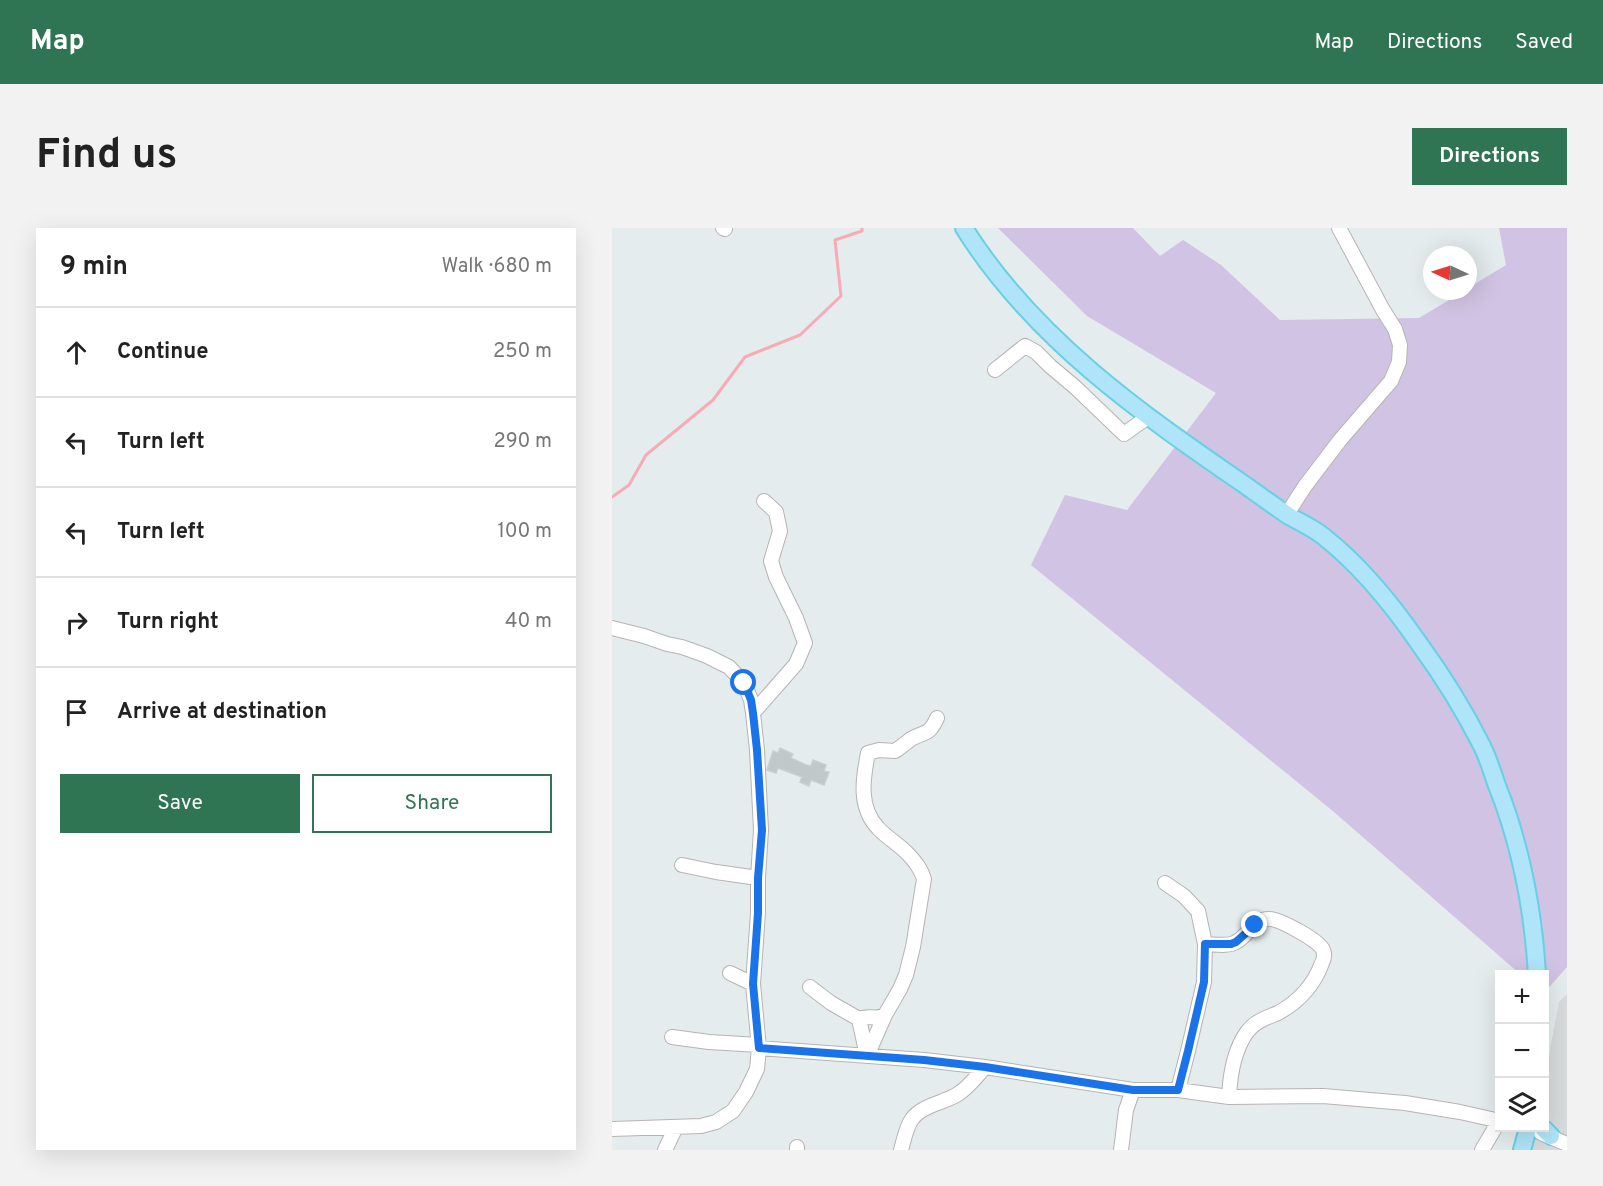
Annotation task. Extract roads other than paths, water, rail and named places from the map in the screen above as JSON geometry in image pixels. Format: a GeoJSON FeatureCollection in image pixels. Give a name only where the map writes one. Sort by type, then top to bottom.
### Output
{"type":"FeatureCollection","features":[{"type":"Feature","properties":{"kind":"main road"},"geometry":{"type":"LineString","coordinates":[[964,228],[981,255],[1026,309],[1071,354],[1176,438],[1321,535],[1349,559],[1395,609],[1442,676],[1483,747],[1510,818],[1526,883],[1532,917],[1537,970]]}},
{"type":"Feature","properties":{"kind":"main road"},"geometry":{"type":"LineString","coordinates":[[1522,1150],[1526,1132]]}},
{"type":"Feature","properties":{"kind":"street"},"geometry":{"type":"LineString","coordinates":[[1287,514],[1340,440],[1391,381],[1399,362],[1400,345],[1395,329],[1339,228]]}},
{"type":"Feature","properties":{"kind":"street"},"geometry":{"type":"LineString","coordinates":[[996,370],[1025,346],[1036,352],[1124,434],[1148,417]]}},
{"type":"Feature","properties":{"kind":"street"},"geometry":{"type":"LineString","coordinates":[[753,713],[796,664],[805,643],[771,561],[780,531],[776,512],[764,501]]}},
{"type":"Feature","properties":{"kind":"street"},"geometry":{"type":"LineString","coordinates":[[612,628],[682,646],[707,656],[729,667],[744,683],[751,700],[753,713],[762,830],[753,984],[759,1047],[757,1070],[746,1092],[733,1111],[717,1122],[701,1126],[612,1129]]}},
{"type":"Feature","properties":{"kind":"street"},"geometry":{"type":"LineString","coordinates":[[867,1056],[906,975],[924,879],[922,871],[905,850],[877,827],[869,815],[863,789],[868,753],[879,750],[895,751],[914,738],[924,735],[932,728],[937,718]]}},
{"type":"Feature","properties":{"kind":"street"},"geometry":{"type":"LineString","coordinates":[[682,865],[758,878]]}},
{"type":"Feature","properties":{"kind":"street"},"geometry":{"type":"LineString","coordinates":[[1165,883],[1184,896],[1198,911],[1205,944],[1204,982],[1178,1090]]}},
{"type":"Feature","properties":{"kind":"street"},"geometry":{"type":"LineString","coordinates":[[1205,944],[1231,944],[1264,919],[1271,918],[1318,943],[1324,956],[1322,966],[1304,995],[1295,1003],[1257,1022],[1247,1032],[1230,1075],[1229,1097]]}},
{"type":"Feature","properties":{"kind":"street"},"geometry":{"type":"LineString","coordinates":[[730,973],[753,984]]}},
{"type":"Feature","properties":{"kind":"street"},"geometry":{"type":"LineString","coordinates":[[810,987],[831,1003],[859,1019],[867,1056]]}},
{"type":"Feature","properties":{"kind":"street"},"geometry":{"type":"LineString","coordinates":[[859,1019],[867,1016],[878,1018],[885,1015]]}},
{"type":"Feature","properties":{"kind":"street"},"geometry":{"type":"LineString","coordinates":[[672,1037],[985,1067],[1133,1090],[1178,1090],[1229,1097],[1323,1096],[1404,1103],[1495,1120]]}},
{"type":"Feature","properties":{"kind":"street"},"geometry":{"type":"LineString","coordinates":[[901,1150],[912,1117],[968,1087],[985,1067]]}},
{"type":"Feature","properties":{"kind":"street"},"geometry":{"type":"LineString","coordinates":[[1121,1150],[1126,1110],[1133,1090]]}},
{"type":"Feature","properties":{"kind":"street"},"geometry":{"type":"LineString","coordinates":[[665,1150],[676,1126]]}},
{"type":"Feature","properties":{"kind":"street"},"geometry":{"type":"LineString","coordinates":[[1482,1150],[1495,1128]]}},
{"type":"Feature","properties":{"kind":"street"},"geometry":{"type":"LineString","coordinates":[[1547,1132],[1567,1144]]}},
{"type":"Feature","properties":{"kind":"waterway"},"geometry":{"type":"LineString","coordinates":[[612,497],[629,485],[646,455],[713,400],[745,357],[800,335],[841,296],[835,240],[862,231],[862,228]]}}]}
